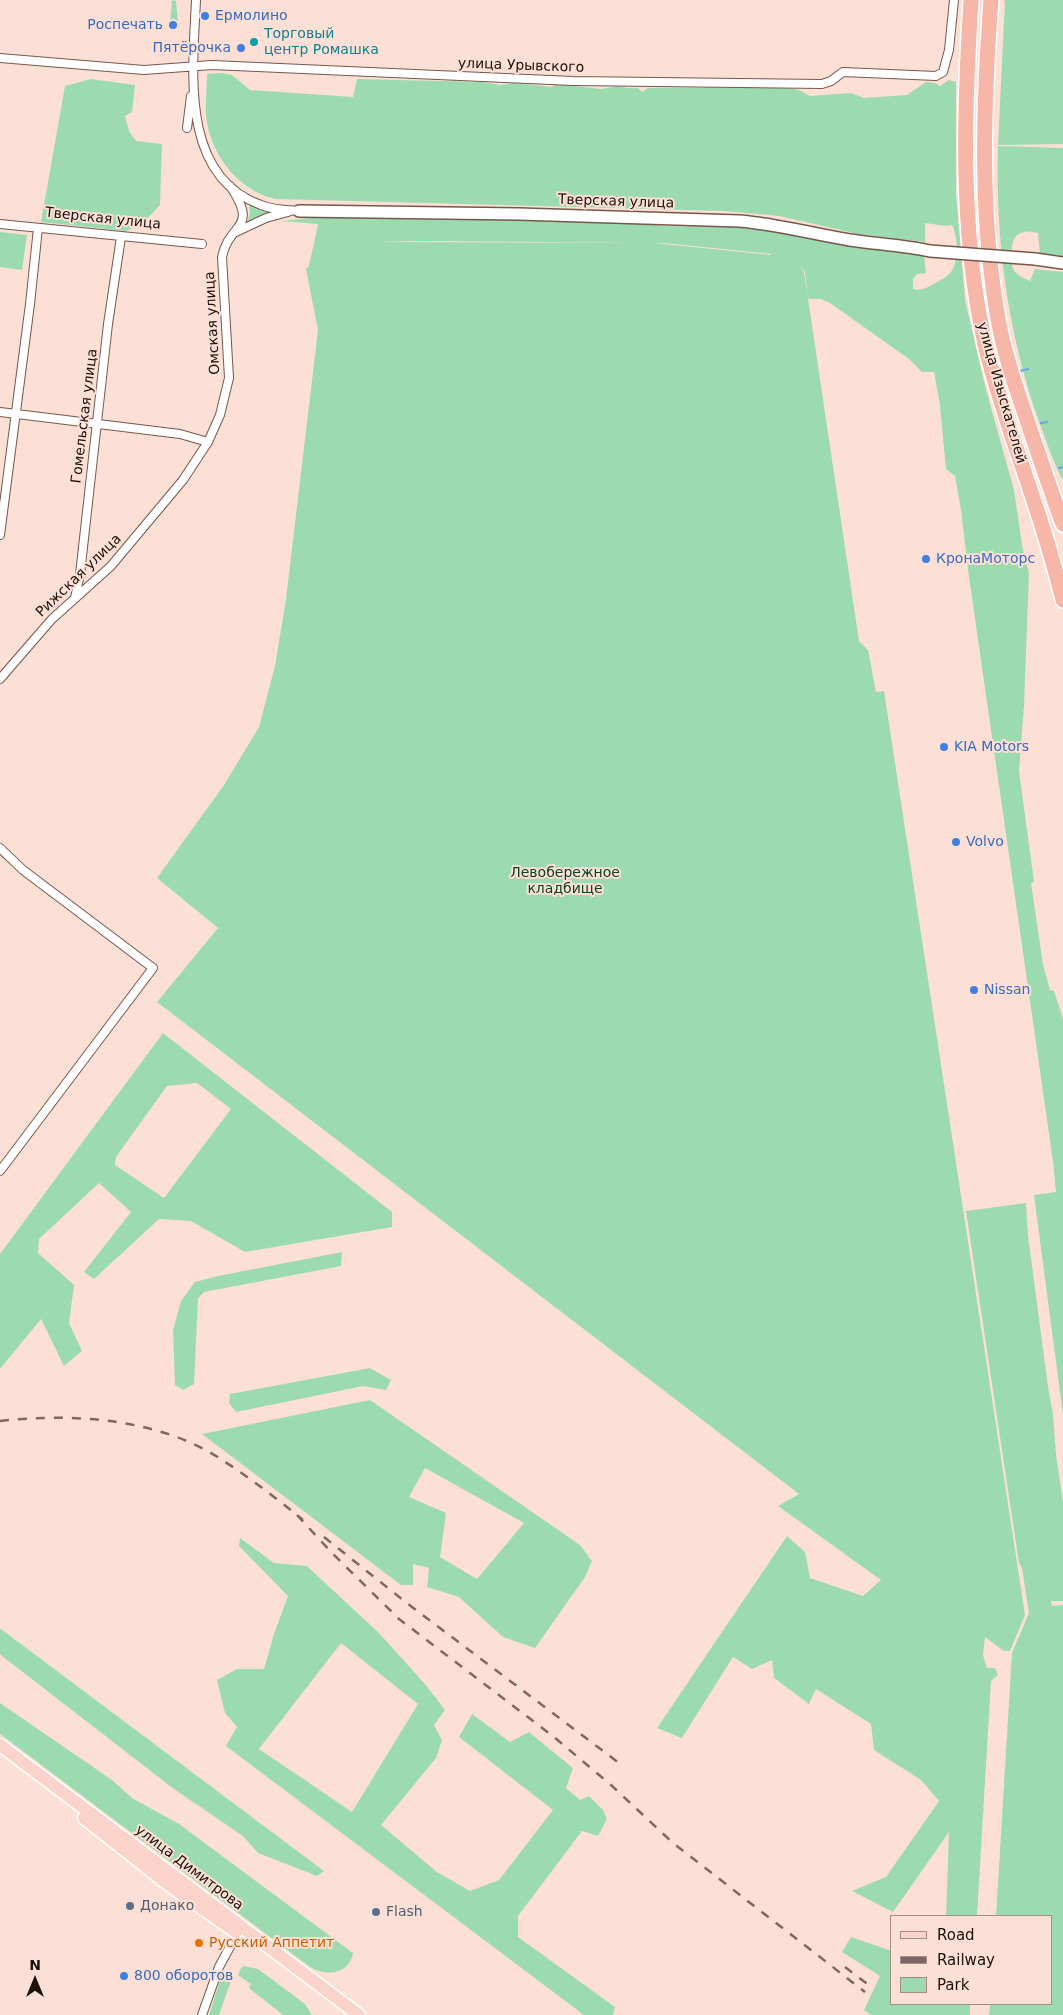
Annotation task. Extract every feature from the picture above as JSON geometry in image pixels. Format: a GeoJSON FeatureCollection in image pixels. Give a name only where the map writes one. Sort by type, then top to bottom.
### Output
{"type":"FeatureCollection","features":[{"type":"Feature","properties":{"kind":"highway","name":"улица Изыскателей"},"geometry":{"type":"LineString","coordinates":[[971,0],[966,105],[966,158],[969,246],[974,285],[987,354],[1063,600]]}},
{"type":"Feature","properties":{"kind":"highway","name":"улица Изыскателей"},"geometry":{"type":"LineString","coordinates":[[991,0],[985,116],[988,247],[993,286],[1006,352],[1045,475],[1063,524]]}},
{"type":"Feature","properties":{"kind":"main road","name":"улица Димитрова"},"geometry":{"type":"LineString","coordinates":[[0,1745],[239,1929],[345,2015]]}},
{"type":"Feature","properties":{"kind":"main road","name":"улица Димитрова"},"geometry":{"type":"LineString","coordinates":[[0,1755],[168,1885],[239,1929],[359,2015]]}},
{"type":"Feature","properties":{"kind":"street"},"geometry":{"type":"LineString","coordinates":[[186,128],[193,84],[196,0]]}},
{"type":"Feature","properties":{"kind":"street","name":"улица Урывского"},"geometry":{"type":"LineString","coordinates":[[194,65],[508,77],[573,82],[615,81],[645,84],[745,82],[822,84],[832,81],[843,72],[936,76],[943,72],[949,50],[954,0]]}},
{"type":"Feature","properties":{"kind":"street"},"geometry":{"type":"LineString","coordinates":[[0,58],[144,70],[194,65]]}},
{"type":"Feature","properties":{"kind":"street"},"geometry":{"type":"LineString","coordinates":[[193,84],[198,129],[204,148],[215,168],[230,186],[243,196],[261,205],[299,211]]}},
{"type":"Feature","properties":{"kind":"street","name":"Омская улица"},"geometry":{"type":"LineString","coordinates":[[208,442],[227,396],[229,378],[222,257],[227,243],[243,214],[241,204],[230,186]]}},
{"type":"Feature","properties":{"kind":"street"},"geometry":{"type":"LineString","coordinates":[[234,233],[266,218],[299,211]]}},
{"type":"Feature","properties":{"kind":"street","name":"Тверская улица"},"geometry":{"type":"LineString","coordinates":[[299,211],[519,214],[740,221],[770,224],[850,240],[930,250],[1063,262]]}},
{"type":"Feature","properties":{"kind":"street","name":"Тверская улица"},"geometry":{"type":"LineString","coordinates":[[0,224],[121,238],[202,244]]}},
{"type":"Feature","properties":{"kind":"street"},"geometry":{"type":"LineString","coordinates":[[0,535],[38,228]]}},
{"type":"Feature","properties":{"kind":"street","name":"Гомельская улица"},"geometry":{"type":"LineString","coordinates":[[75,598],[80,574],[108,324],[121,238]]}},
{"type":"Feature","properties":{"kind":"street"},"geometry":{"type":"LineString","coordinates":[[0,412],[180,434],[208,442]]}},
{"type":"Feature","properties":{"kind":"street","name":"Рижская улица"},"geometry":{"type":"LineString","coordinates":[[0,679],[52,619],[111,566],[149,523],[183,480],[208,442]]}},
{"type":"Feature","properties":{"kind":"street"},"geometry":{"type":"LineString","coordinates":[[0,848],[23,870],[152,968],[0,1171]]}},
{"type":"Feature","properties":{"kind":"street"},"geometry":{"type":"LineString","coordinates":[[202,2015],[219,1966],[239,1929]]}},
{"type":"Feature","properties":{"kind":"green space"},"geometry":{"type":"Polygon","coordinates":[[[172,0],[176,1],[178,22],[170,23],[172,0]]]}},
{"type":"Feature","properties":{"kind":"green space"},"geometry":{"type":"Polygon","coordinates":[[[1005,0],[1063,0],[1063,144],[998,145],[1005,0]]]}},
{"type":"Feature","properties":{"kind":"green space","name":"Левобережное кладбище"},"geometry":{"type":"Polygon","coordinates":[[[222,73],[232,75],[250,90],[353,97],[357,79],[483,82],[500,85],[515,83],[552,87],[557,84],[601,89],[619,86],[638,88],[642,92],[648,88],[786,87],[799,90],[810,96],[851,93],[864,98],[907,95],[926,82],[935,83],[940,86],[949,80],[956,82],[956,193],[965,300],[985,386],[1014,490],[1022,545],[1029,573],[1024,706],[1019,771],[1034,882],[1031,883],[1043,965],[1050,990],[1054,991],[1063,1019],[1063,1415],[1034,1195],[1056,1192],[1053,1161],[961,510],[955,476],[946,469],[940,405],[934,372],[922,372],[909,359],[830,303],[821,299],[808,299],[859,641],[868,650],[876,692],[884,691],[1025,1615],[1010,1651],[1004,1651],[985,1637],[983,1655],[987,1668],[995,1668],[998,1675],[991,1681],[977,1915],[946,1915],[949,1832],[893,1912],[852,1891],[886,1877],[939,1801],[921,1780],[874,1750],[871,1724],[816,1689],[809,1704],[774,1678],[772,1660],[752,1669],[733,1657],[682,1738],[657,1728],[787,1536],[805,1552],[810,1578],[863,1596],[881,1580],[778,1506],[799,1494],[157,1002],[218,928],[157,878],[224,785],[259,727],[275,666],[286,599],[318,330],[306,269],[309,266],[318,224],[281,221],[328,216],[658,222],[658,226],[730,227],[768,230],[924,254],[926,273],[917,274],[913,279],[913,289],[919,290],[927,288],[944,278],[954,267],[957,249],[956,236],[952,225],[942,226],[925,223],[925,242],[858,234],[779,216],[724,211],[276,199],[262,195],[250,188],[228,169],[213,144],[206,116],[207,74],[222,73]],[[420,241],[376,242],[651,243],[420,241]],[[654,243],[771,255],[771,254],[654,243]],[[799,263],[804,272],[808,298],[805,272],[799,263]]]}},
{"type":"Feature","properties":{"kind":"green space"},"geometry":{"type":"Polygon","coordinates":[[[91,79],[135,85],[132,112],[125,116],[129,131],[136,141],[162,144],[160,205],[142,224],[126,231],[41,222],[65,86],[91,79]]]}},
{"type":"Feature","properties":{"kind":"green space"},"geometry":{"type":"Polygon","coordinates":[[[998,146],[1063,148],[1063,256],[1040,254],[1038,233],[1024,232],[1016,236],[1012,245],[1012,265],[1019,276],[1030,281],[1035,269],[1063,272],[1063,480],[1050,452],[1029,391],[1012,322],[1006,287],[999,216],[998,146]]]}},
{"type":"Feature","properties":{"kind":"green space"},"geometry":{"type":"Polygon","coordinates":[[[249,204],[273,212],[247,223],[250,213],[249,204]]]}},
{"type":"Feature","properties":{"kind":"green space"},"geometry":{"type":"Polygon","coordinates":[[[0,232],[27,235],[22,270],[0,267],[0,232]]]}},
{"type":"Feature","properties":{"kind":"green space"},"geometry":{"type":"Polygon","coordinates":[[[163,1033],[392,1212],[392,1227],[245,1252],[191,1221],[159,1219],[94,1279],[84,1272],[131,1212],[99,1183],[39,1239],[38,1253],[74,1285],[69,1323],[82,1351],[64,1366],[41,1319],[0,1369],[0,1254],[163,1033]],[[197,1083],[167,1086],[116,1157],[115,1165],[164,1198],[231,1109],[197,1083]]]}},
{"type":"Feature","properties":{"kind":"green space"},"geometry":{"type":"Polygon","coordinates":[[[1026,1203],[1028,1235],[1053,1414],[1056,1455],[1063,1502],[1063,1601],[1051,1601],[1052,1606],[1063,1605],[1063,2015],[989,2015],[990,2005],[1053,2005],[1053,1915],[996,1915],[1012,1653],[1029,1613],[1022,1568],[1019,1563],[966,1211],[1026,1203]]]}},
{"type":"Feature","properties":{"kind":"green space"},"geometry":{"type":"Polygon","coordinates":[[[342,1252],[341,1266],[204,1292],[198,1298],[194,1384],[183,1390],[175,1385],[173,1330],[181,1301],[195,1282],[342,1252]]]}},
{"type":"Feature","properties":{"kind":"green space"},"geometry":{"type":"Polygon","coordinates":[[[370,1368],[391,1380],[386,1390],[363,1386],[236,1412],[229,1403],[230,1394],[370,1368]]]}},
{"type":"Feature","properties":{"kind":"green space"},"geometry":{"type":"Polygon","coordinates":[[[370,1400],[580,1545],[592,1561],[585,1577],[535,1648],[503,1637],[459,1597],[427,1587],[429,1568],[413,1564],[413,1585],[401,1585],[202,1434],[370,1400]],[[425,1468],[409,1497],[446,1513],[440,1557],[477,1579],[524,1523],[425,1468]]]}},
{"type":"Feature","properties":{"kind":"green space"},"geometry":{"type":"Polygon","coordinates":[[[240,1538],[274,1563],[307,1566],[379,1633],[425,1684],[445,1710],[434,1725],[442,1740],[436,1758],[381,1825],[437,1872],[470,1891],[499,1880],[553,1810],[459,1737],[472,1714],[510,1742],[529,1732],[573,1768],[566,1788],[580,1800],[589,1796],[603,1810],[607,1819],[598,1836],[582,1831],[518,1916],[518,1937],[615,2007],[613,2015],[584,2015],[226,1746],[237,1727],[225,1713],[217,1680],[237,1669],[264,1669],[288,1596],[239,1546],[240,1538]],[[341,1643],[259,1749],[352,1812],[418,1704],[341,1643]]]}},
{"type":"Feature","properties":{"kind":"green space"},"geometry":{"type":"Polygon","coordinates":[[[0,1629],[324,1871],[317,1876],[258,1853],[243,1836],[174,1789],[2,1656],[0,1654],[0,1629]]]}},
{"type":"Feature","properties":{"kind":"green space"},"geometry":{"type":"Polygon","coordinates":[[[0,1703],[112,1780],[132,1798],[179,1824],[353,1953],[352,1959],[346,1967],[331,1973],[308,1966],[0,1734],[0,1703]]]}},
{"type":"Feature","properties":{"kind":"green space"},"geometry":{"type":"Polygon","coordinates":[[[851,1937],[890,1950],[890,2005],[970,2005],[970,2015],[871,2015],[864,2010],[880,1976],[842,1952],[851,1937]]]}},
{"type":"Feature","properties":{"kind":"green space"},"geometry":{"type":"Polygon","coordinates":[[[244,1966],[258,1969],[305,2004],[312,2015],[283,2015],[249,1988],[251,1984],[238,1975],[244,1966]]]}},
{"type":"Feature","properties":{"kind":"green space"},"geometry":{"type":"Polygon","coordinates":[[[225,1971],[229,1972],[232,1978],[219,2015],[209,2015],[222,1974],[225,1971]]]}},
{"type":"Feature","properties":{"kind":"waterway"},"geometry":{"type":"LineString","coordinates":[[1020,371],[1028,369]]}},
{"type":"Feature","properties":{"kind":"waterway"},"geometry":{"type":"LineString","coordinates":[[1041,423],[1047,422]]}},
{"type":"Feature","properties":{"kind":"waterway"},"geometry":{"type":"LineString","coordinates":[[1059,468],[1063,467]]}},
{"type":"Feature","properties":{"kind":"railway"},"geometry":{"type":"LineString","coordinates":[[0,1421],[55,1418],[111,1421],[166,1433],[192,1443],[216,1456],[260,1486],[303,1520]]}},
{"type":"Feature","properties":{"kind":"railway"},"geometry":{"type":"LineString","coordinates":[[297,1515],[331,1552],[399,1619],[554,1737],[611,1785],[673,1843],[865,1992]]}},
{"type":"Feature","properties":{"kind":"railway"},"geometry":{"type":"LineString","coordinates":[[324,1537],[408,1604],[623,1766]]}},
{"type":"Feature","properties":{"kind":"railway"},"geometry":{"type":"LineString","coordinates":[[845,1967],[870,1986]]}},
{"type":"Feature","properties":{"kind":"place","name":"Ермолино"},"geometry":{"type":"Point","coordinates":[205,16]}},
{"type":"Feature","properties":{"kind":"place","name":"Роспечать"},"geometry":{"type":"Point","coordinates":[173,25]}},
{"type":"Feature","properties":{"kind":"place","name":"Торговый центр Ромашка"},"geometry":{"type":"Point","coordinates":[254,42]}},
{"type":"Feature","properties":{"kind":"place","name":"Пятёрочка"},"geometry":{"type":"Point","coordinates":[241,48]}},
{"type":"Feature","properties":{"kind":"place","name":"КронаМоторс"},"geometry":{"type":"Point","coordinates":[926,559]}},
{"type":"Feature","properties":{"kind":"place","name":"KIA Motors"},"geometry":{"type":"Point","coordinates":[944,747]}},
{"type":"Feature","properties":{"kind":"place","name":"Volvo"},"geometry":{"type":"Point","coordinates":[956,842]}},
{"type":"Feature","properties":{"kind":"place","name":"Nissan"},"geometry":{"type":"Point","coordinates":[974,990]}},
{"type":"Feature","properties":{"kind":"place","name":"Донако"},"geometry":{"type":"Point","coordinates":[130,1906]}},
{"type":"Feature","properties":{"kind":"place","name":"Flash"},"geometry":{"type":"Point","coordinates":[376,1912]}},
{"type":"Feature","properties":{"kind":"place","name":"Русский Аппетит"},"geometry":{"type":"Point","coordinates":[199,1943]}},
{"type":"Feature","properties":{"kind":"place","name":"800 оборотов"},"geometry":{"type":"Point","coordinates":[124,1976]}}]}
